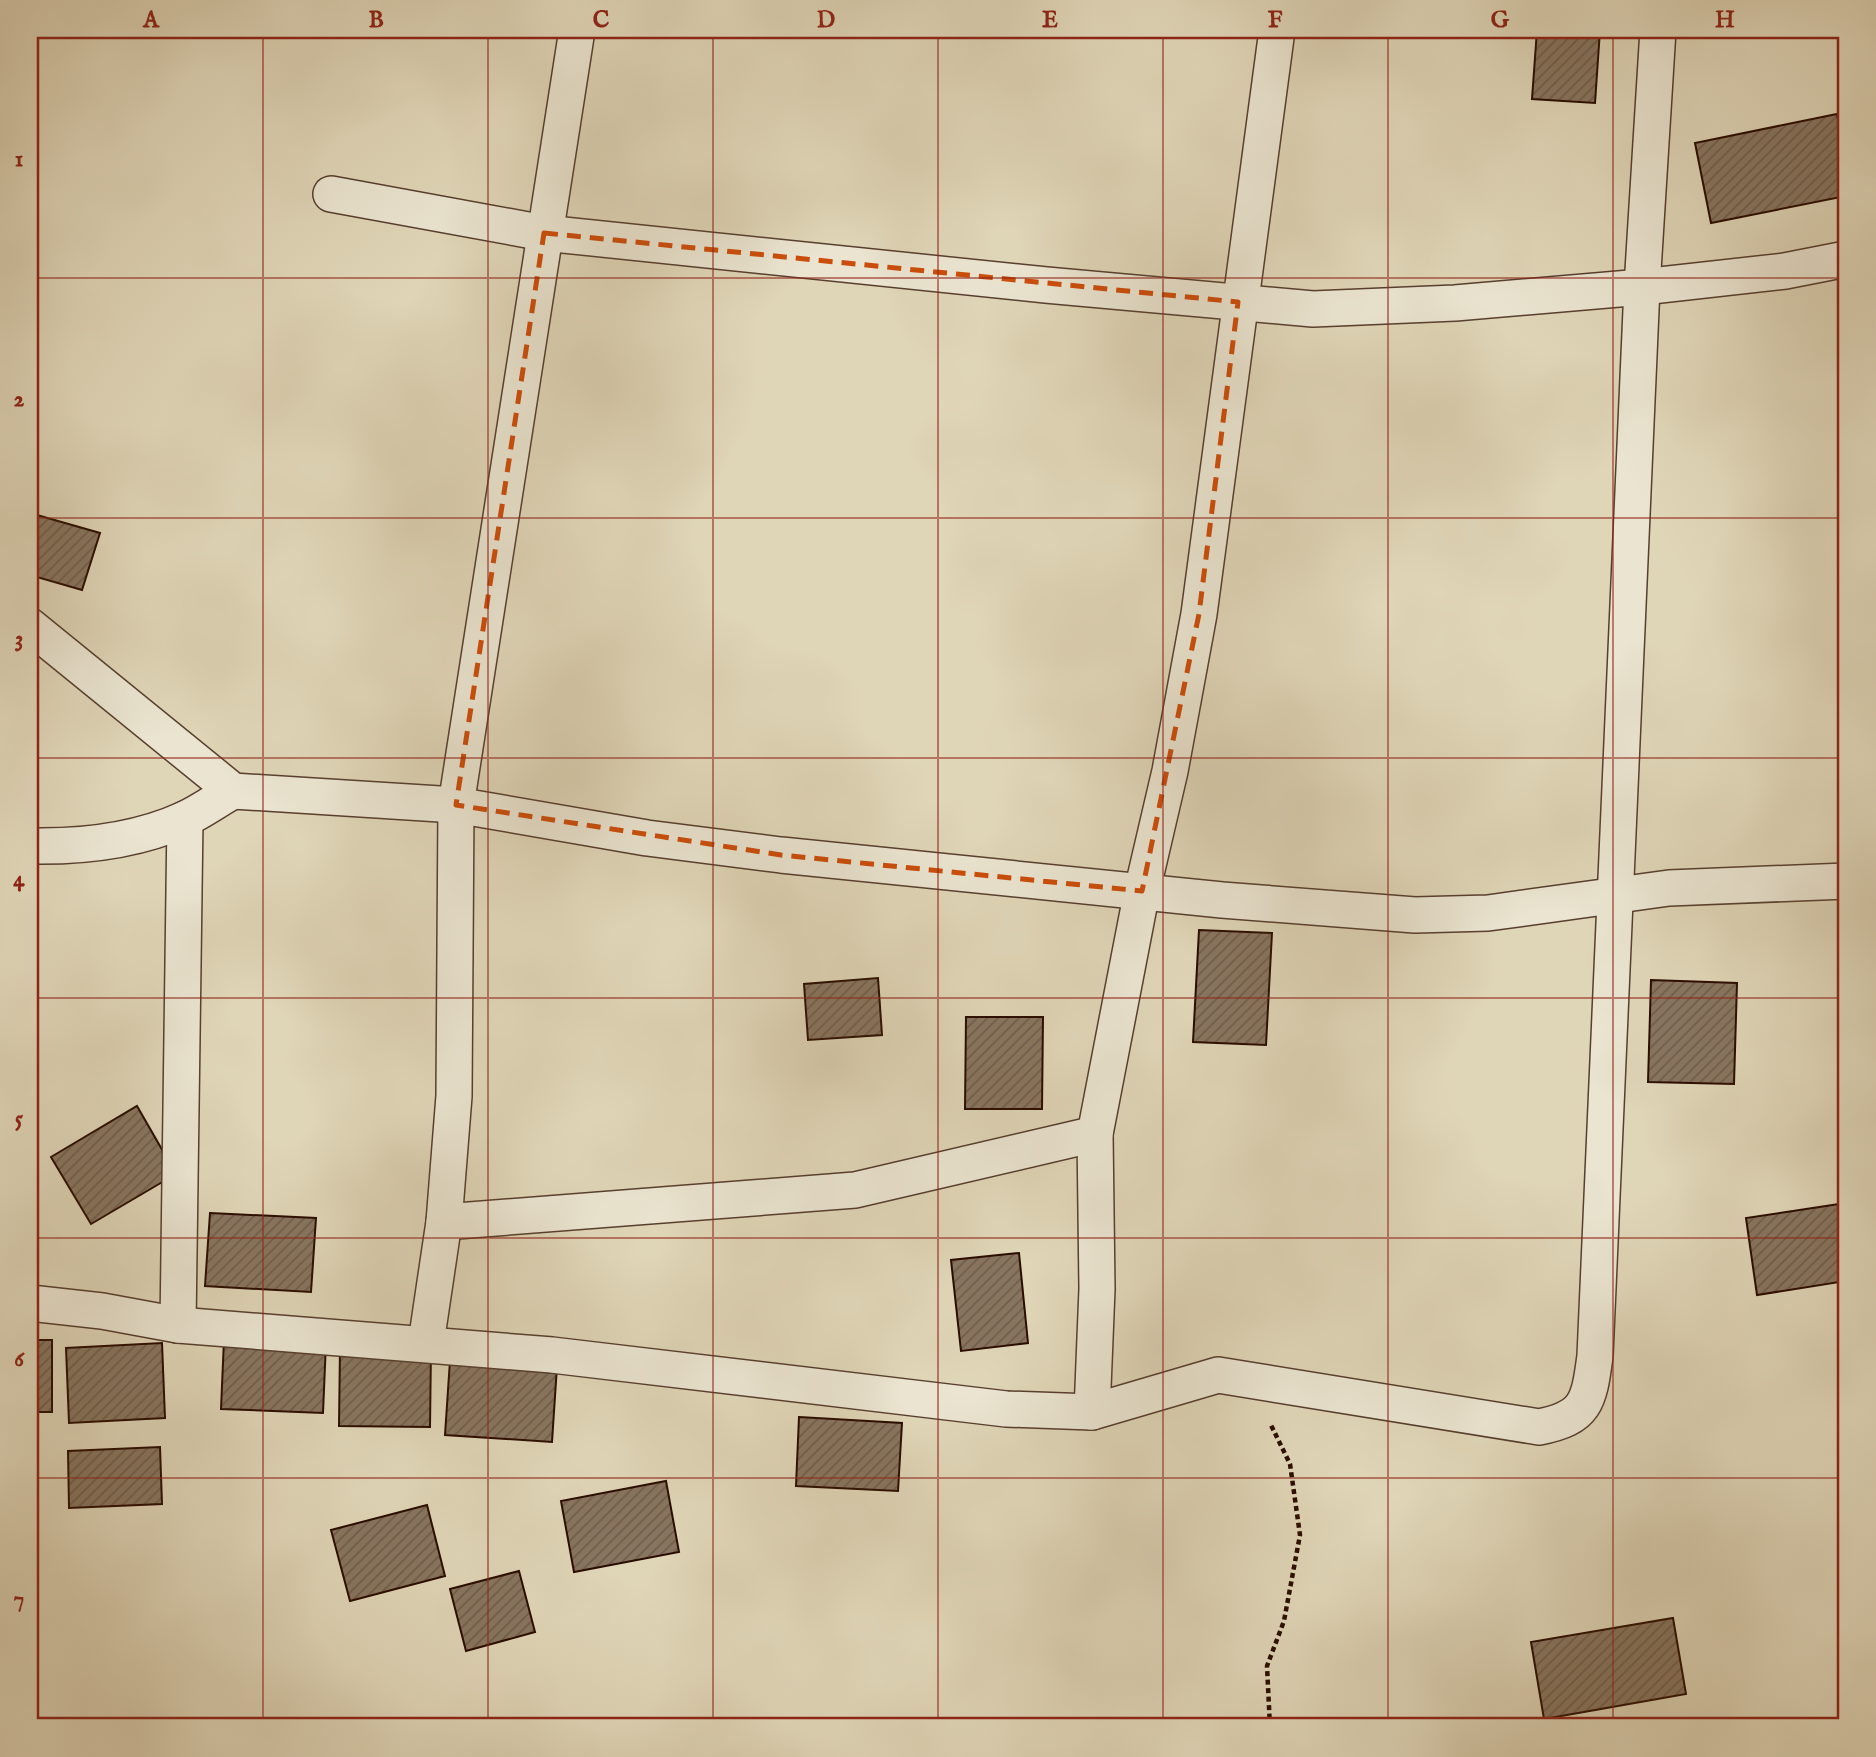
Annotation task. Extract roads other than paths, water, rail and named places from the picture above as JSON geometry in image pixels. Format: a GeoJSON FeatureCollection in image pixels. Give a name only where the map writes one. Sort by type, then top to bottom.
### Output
{"type":"FeatureCollection","features":[{"type":"Feature","properties":{"kind":"street"},"geometry":{"type":"LineString","coordinates":[[426,1343],[444,1222],[454,1096],[456,805],[577,30]]}},
{"type":"Feature","properties":{"kind":"street"},"geometry":{"type":"LineString","coordinates":[[1092,1412],[1097,1289],[1095,1134],[1142,891],[1170,771],[1199,614],[1220,467],[1238,302],[1256,197],[1277,30]]}},
{"type":"Feature","properties":{"kind":"street"},"geometry":{"type":"LineString","coordinates":[[30,1303],[102,1311],[178,1325],[426,1343],[1006,1409],[1092,1412],[1218,1375],[1539,1427],[1564,1423],[1580,1413],[1591,1387],[1595,1356],[1613,897],[1642,287],[1658,30]]}},
{"type":"Feature","properties":{"kind":"street"},"geometry":{"type":"LineString","coordinates":[[331,194],[544,233],[1046,285],[1313,309],[1455,303],[1642,287],[1785,271],[1846,259]]}},
{"type":"Feature","properties":{"kind":"street"},"geometry":{"type":"LineString","coordinates":[[30,626],[233,791]]}},
{"type":"Feature","properties":{"kind":"street"},"geometry":{"type":"LineString","coordinates":[[30,846],[60,846],[131,838],[185,819],[233,791],[456,805],[647,838],[781,855],[1415,915],[1489,913],[1669,888],[1846,881]]}},
{"type":"Feature","properties":{"kind":"street"},"geometry":{"type":"LineString","coordinates":[[178,1325],[185,819]]}},
{"type":"Feature","properties":{"kind":"street"},"geometry":{"type":"LineString","coordinates":[[444,1222],[855,1190],[1095,1134]]}}]}
